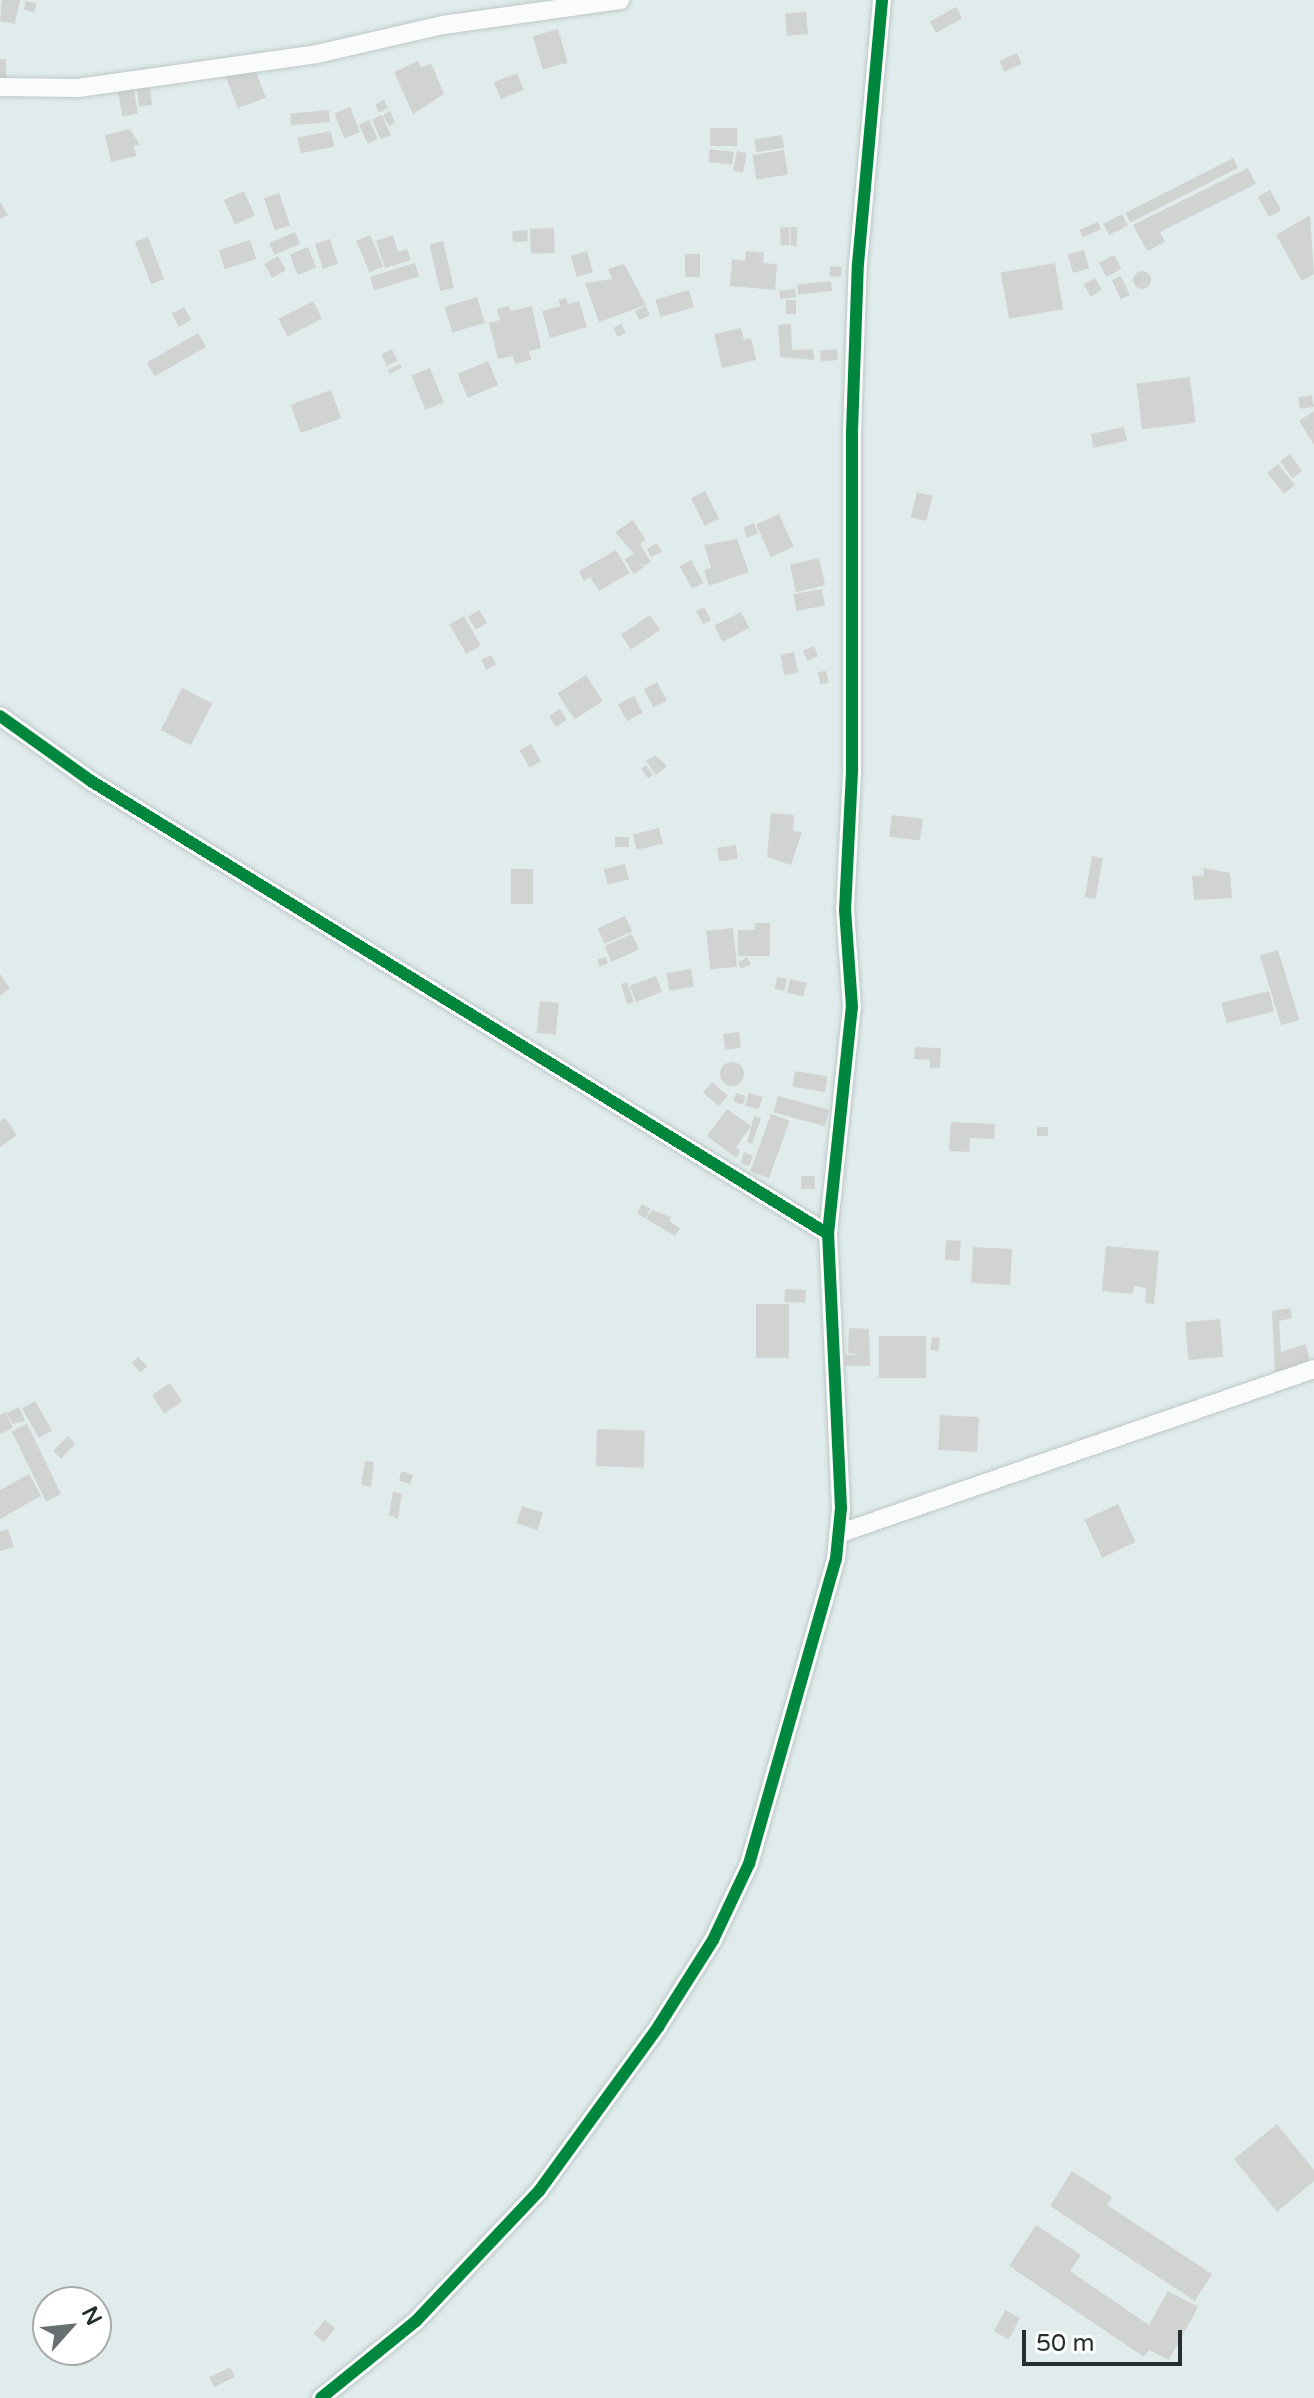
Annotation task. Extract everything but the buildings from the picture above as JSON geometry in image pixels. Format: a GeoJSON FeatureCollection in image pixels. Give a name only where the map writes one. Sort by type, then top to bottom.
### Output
{"type":"FeatureCollection","features":[{"type":"Feature","properties":{"kind":"street"},"geometry":{"type":"LineString","coordinates":[[0,87],[78,88],[317,54],[443,25],[620,0]]}},
{"type":"Feature","properties":{"kind":"street"},"geometry":{"type":"LineString","coordinates":[[321,2398],[416,2321],[539,2191],[658,2027],[713,1940],[749,1864],[823,1615],[838,1534],[828,1234],[852,1007],[845,910],[852,770],[853,417],[859,249],[882,0]]}},
{"type":"Feature","properties":{"kind":"street"},"geometry":{"type":"LineString","coordinates":[[0,716],[91,781],[828,1234]]}},
{"type":"Feature","properties":{"kind":"street"},"geometry":{"type":"LineString","coordinates":[[838,1534],[1314,1369]]}},
{"type":"Feature","properties":{"kind":"cycle path"},"geometry":{"type":"LineString","coordinates":[[321,2398],[416,2321],[539,2191],[658,2027],[713,1940],[749,1864],[836,1559],[841,1508],[828,1234],[852,1007],[845,910],[852,770],[852,432],[858,264],[882,0]]}},
{"type":"Feature","properties":{"kind":"cycle path"},"geometry":{"type":"LineString","coordinates":[[0,716],[91,781],[828,1234]]}}]}
